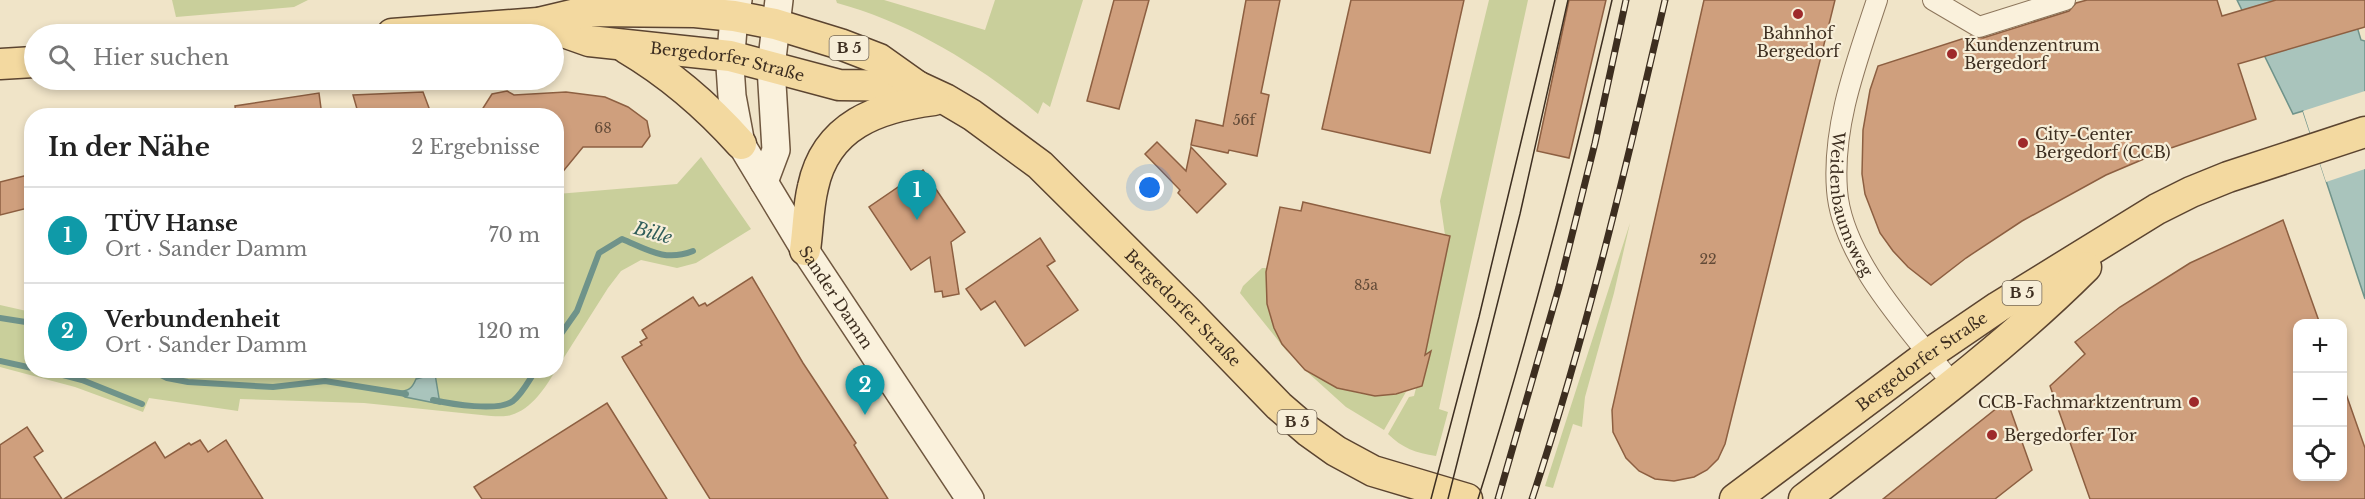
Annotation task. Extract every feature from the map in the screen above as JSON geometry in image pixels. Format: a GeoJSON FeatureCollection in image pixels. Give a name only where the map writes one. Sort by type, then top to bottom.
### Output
{"type":"FeatureCollection","features":[{"type":"Feature","properties":{"kind":"main road","name":"Bergedorfer Straße"},"geometry":{"type":"LineString","coordinates":[[525,24],[589,11],[695,12],[736,8],[777,12],[840,44],[879,59],[916,86],[945,99],[999,133],[1059,182],[1279,406],[1308,431],[1336,451],[1373,471],[1467,499]]}},
{"type":"Feature","properties":{"kind":"main road","name":"Sander Damm"},"geometry":{"type":"LineString","coordinates":[[736,8],[730,56],[732,96],[741,144],[805,250],[970,499]]}},
{"type":"Feature","properties":{"kind":"main road"},"geometry":{"type":"LineString","coordinates":[[764,182],[776,150],[771,67],[777,12]]}},
{"type":"Feature","properties":{"kind":"main road","name":"Bergedorfer Straße"},"geometry":{"type":"LineString","coordinates":[[564,32],[589,41],[730,56],[839,85],[916,86]]}},
{"type":"Feature","properties":{"kind":"main road"},"geometry":{"type":"LineString","coordinates":[[618,43],[669,75],[741,144]]}},
{"type":"Feature","properties":{"kind":"main road"},"geometry":{"type":"LineString","coordinates":[[0,64],[24,63]]}},
{"type":"Feature","properties":{"kind":"main road"},"geometry":{"type":"LineString","coordinates":[[805,250],[813,187],[826,152],[837,138],[865,119],[901,104],[945,99]]}},
{"type":"Feature","properties":{"kind":"main road","name":"Bergedorfer Straße"},"geometry":{"type":"LineString","coordinates":[[1734,499],[1753,489],[1929,354],[1998,307],[2157,209],[2191,192],[2315,147],[2365,132]]}},
{"type":"Feature","properties":{"kind":"main road","name":"Bergedorfer Straße"},"geometry":{"type":"LineString","coordinates":[[1804,499],[2045,308],[2118,235]]}},
{"type":"Feature","properties":{"kind":"street","name":"Weidenbaumsweg"},"geometry":{"type":"LineString","coordinates":[[1877,0],[1856,63],[1842,117],[1838,147],[1837,191],[1844,222],[1855,249],[1872,279],[1952,383]]}},
{"type":"Feature","properties":{"kind":"street"},"geometry":{"type":"LineString","coordinates":[[1933,0],[1981,30],[2053,2]]}},
{"type":"Feature","properties":{"kind":"green space"},"geometry":{"type":"Polygon","coordinates":[[[172,0],[308,0],[294,7],[176,17],[172,0]]]}},
{"type":"Feature","properties":{"kind":"green space"},"geometry":{"type":"Polygon","coordinates":[[[836,0],[884,0],[985,30],[995,0],[1083,0],[1050,107],[1043,102],[1038,114],[969,63],[944,48],[891,22],[837,3],[836,0]]]}},
{"type":"Feature","properties":{"kind":"green space"},"geometry":{"type":"Polygon","coordinates":[[[1489,0],[1528,0],[1439,409],[1448,412],[1436,456],[1410,449],[1388,434],[1409,397],[1414,396],[1416,388],[1422,386],[1430,352],[1425,355],[1449,236],[1445,235],[1440,201],[1489,0]]]}},
{"type":"Feature","properties":{"kind":"green space"},"geometry":{"type":"Polygon","coordinates":[[[701,157],[751,229],[696,263],[677,268],[641,260],[621,271],[564,357],[564,193],[677,184],[701,157]]]}},
{"type":"Feature","properties":{"kind":"green space"},"geometry":{"type":"Polygon","coordinates":[[[1630,223],[1614,293],[1585,397],[1582,427],[1573,424],[1553,488],[1545,486],[1630,223]]]}},
{"type":"Feature","properties":{"kind":"green space"},"geometry":{"type":"Polygon","coordinates":[[[1262,268],[1267,268],[1267,302],[1273,324],[1289,354],[1240,293],[1243,286],[1262,268]]]}},
{"type":"Feature","properties":{"kind":"green space"},"geometry":{"type":"Polygon","coordinates":[[[0,305],[24,310],[24,373],[0,367],[0,305]]]}},
{"type":"Feature","properties":{"kind":"green space"},"geometry":{"type":"Polygon","coordinates":[[[1305,370],[1329,383],[1353,392],[1379,395],[1406,392],[1384,430],[1346,407],[1305,370]]]}},
{"type":"Feature","properties":{"kind":"green space"},"geometry":{"type":"Polygon","coordinates":[[[41,378],[551,378],[532,403],[519,412],[506,416],[364,403],[240,399],[238,411],[149,398],[143,412],[75,387],[41,378]]]}},
{"type":"Feature","properties":{"kind":"water"},"geometry":{"type":"Polygon","coordinates":[[[2237,0],[2349,0],[2361,40],[2365,41],[2365,299],[2303,111],[2293,114],[2237,0]]]}},
{"type":"Feature","properties":{"kind":"water"},"geometry":{"type":"Polygon","coordinates":[[[436,378],[440,404],[405,397],[398,392],[409,389],[416,379],[436,378]]]}},
{"type":"Feature","properties":{"kind":"pier"},"geometry":{"type":"Polygon","coordinates":[[[2365,91],[2365,169],[2326,182],[2303,111],[2365,91]]]}},
{"type":"Feature","properties":{"kind":"building"},"geometry":{"type":"Polygon","coordinates":[[[1114,0],[1149,0],[1119,109],[1087,101],[1114,0]]]}},
{"type":"Feature","properties":{"kind":"building"},"geometry":{"type":"Polygon","coordinates":[[[1246,0],[1280,0],[1261,93],[1269,95],[1257,156],[1229,150],[1228,153],[1191,145],[1196,120],[1223,126],[1246,0]]]}},
{"type":"Feature","properties":{"kind":"building"},"geometry":{"type":"Polygon","coordinates":[[[1351,0],[1464,0],[1430,153],[1322,129],[1351,0]]]}},
{"type":"Feature","properties":{"kind":"building"},"geometry":{"type":"Polygon","coordinates":[[[1569,0],[1606,0],[1569,158],[1537,151],[1569,0]]]}},
{"type":"Feature","properties":{"kind":"building"},"geometry":{"type":"Polygon","coordinates":[[[1704,0],[1835,0],[1725,444],[1718,459],[1707,470],[1694,477],[1674,481],[1655,479],[1639,471],[1626,458],[1613,432],[1612,410],[1704,0]]]}},
{"type":"Feature","properties":{"kind":"building","name":"City-Center Bergedorf (CCB)"},"geometry":{"type":"Polygon","coordinates":[[[2087,0],[2217,0],[2222,16],[2276,0],[2365,0],[2365,27],[2238,64],[2256,119],[2165,150],[2106,175],[2022,221],[1966,258],[1931,285],[1908,267],[1893,251],[1880,233],[1865,194],[1862,174],[1863,130],[1870,90],[1878,66],[1971,36],[1983,38],[2069,11],[2076,3],[2087,0]]]}},
{"type":"Feature","properties":{"kind":"building"},"geometry":{"type":"Polygon","coordinates":[[[507,91],[514,95],[566,92],[605,97],[628,107],[647,121],[650,136],[642,147],[583,147],[564,170],[564,108],[483,108],[492,94],[507,91]]]}},
{"type":"Feature","properties":{"kind":"building"},"geometry":{"type":"Polygon","coordinates":[[[423,92],[429,108],[357,108],[353,95],[423,92]]]}},
{"type":"Feature","properties":{"kind":"building"},"geometry":{"type":"Polygon","coordinates":[[[319,93],[321,108],[235,108],[235,106],[319,93]]]}},
{"type":"Feature","properties":{"kind":"building"},"geometry":{"type":"Polygon","coordinates":[[[1157,142],[1186,171],[1191,147],[1226,184],[1197,213],[1178,193],[1180,190],[1145,154],[1157,142]]]}},
{"type":"Feature","properties":{"kind":"building"},"geometry":{"type":"Polygon","coordinates":[[[923,170],[965,232],[951,242],[959,294],[943,297],[942,291],[935,292],[930,257],[911,270],[869,207],[923,170]]]}},
{"type":"Feature","properties":{"kind":"building"},"geometry":{"type":"Polygon","coordinates":[[[24,176],[24,209],[0,215],[0,182],[24,176]]]}},
{"type":"Feature","properties":{"kind":"building"},"geometry":{"type":"Polygon","coordinates":[[[1303,202],[1450,236],[1425,355],[1431,351],[1422,386],[1396,394],[1375,396],[1337,388],[1305,370],[1282,344],[1274,328],[1267,304],[1266,272],[1280,207],[1301,211],[1303,202]]]}},
{"type":"Feature","properties":{"kind":"building","name":"CCB-Fachmarktzentrum"},"geometry":{"type":"Polygon","coordinates":[[[2283,220],[2318,319],[2293,319],[2293,481],[2347,481],[2347,397],[2365,448],[2365,499],[2090,499],[2050,386],[2085,354],[2075,342],[2120,307],[2190,263],[2283,220]]]}},
{"type":"Feature","properties":{"kind":"building"},"geometry":{"type":"Polygon","coordinates":[[[1040,238],[1055,261],[1047,266],[1078,310],[1025,346],[995,301],[981,310],[966,289],[1040,238]]]}},
{"type":"Feature","properties":{"kind":"building"},"geometry":{"type":"Polygon","coordinates":[[[752,277],[803,363],[856,443],[854,445],[888,499],[710,499],[624,361],[622,357],[642,345],[640,342],[647,338],[642,330],[693,297],[699,306],[705,303],[707,306],[752,277]]]}},
{"type":"Feature","properties":{"kind":"building","name":"Bergedorfer Tor"},"geometry":{"type":"Polygon","coordinates":[[[2007,400],[2032,470],[1995,499],[1883,499],[2007,400]]]}},
{"type":"Feature","properties":{"kind":"building"},"geometry":{"type":"Polygon","coordinates":[[[607,403],[667,499],[482,499],[474,487],[607,403]]]}},
{"type":"Feature","properties":{"kind":"building"},"geometry":{"type":"Polygon","coordinates":[[[27,427],[43,451],[34,457],[62,499],[0,499],[0,445],[27,427]]]}},
{"type":"Feature","properties":{"kind":"building"},"geometry":{"type":"Polygon","coordinates":[[[200,440],[208,452],[226,440],[263,499],[64,499],[155,442],[165,458],[189,443],[191,445],[200,440]]]}},
{"type":"Feature","properties":{"kind":"waterway","name":"Bille"},"geometry":{"type":"LineString","coordinates":[[564,330],[577,311],[599,253],[622,239],[649,251],[665,255],[693,251]]}},
{"type":"Feature","properties":{"kind":"waterway","name":"Bille"},"geometry":{"type":"LineString","coordinates":[[0,318],[24,322]]}},
{"type":"Feature","properties":{"kind":"waterway"},"geometry":{"type":"LineString","coordinates":[[0,361],[24,366]]}},
{"type":"Feature","properties":{"kind":"waterway"},"geometry":{"type":"LineString","coordinates":[[74,378],[142,404]]}},
{"type":"Feature","properties":{"kind":"waterway","name":"Bille"},"geometry":{"type":"LineString","coordinates":[[167,378],[188,382],[273,387],[325,381],[406,394]]}},
{"type":"Feature","properties":{"kind":"waterway","name":"Bille"},"geometry":{"type":"LineString","coordinates":[[433,400],[486,407],[506,404],[520,394],[531,378]]}},
{"type":"Feature","properties":{"kind":"tram line"},"geometry":{"type":"LineString","coordinates":[[1431,499],[1479,317],[1555,0]]}},
{"type":"Feature","properties":{"kind":"tram line"},"geometry":{"type":"LineString","coordinates":[[1448,499],[1520,214],[1568,0]]}},
{"type":"Feature","properties":{"kind":"tram line"},"geometry":{"type":"LineString","coordinates":[[1478,499],[1550,251],[1612,0]]}},
{"type":"Feature","properties":{"kind":"railway"},"geometry":{"type":"LineString","coordinates":[[1498,499],[1559,287],[1595,143],[1626,0]]}},
{"type":"Feature","properties":{"kind":"railway"},"geometry":{"type":"LineString","coordinates":[[1532,499],[1588,314],[1665,0]]}},
{"type":"Feature","properties":{"kind":"place","name":"Bahnhof Bergedorf"},"geometry":{"type":"Point","coordinates":[1798,14]}},
{"type":"Feature","properties":{"kind":"place","name":"Kundenzentrum Bergedorf"},"geometry":{"type":"Point","coordinates":[1952,54]}},
{"type":"Feature","properties":{"kind":"place","name":"City-Center Bergedorf (CCB)"},"geometry":{"type":"Point","coordinates":[2023,143]}},
{"type":"Feature","properties":{"kind":"place","name":"TÜV Hanse"},"geometry":{"type":"Point","coordinates":[917,220]}},
{"type":"Feature","properties":{"kind":"place","name":"CCB-Fachmarktzentrum"},"geometry":{"type":"Point","coordinates":[2194,402]}},
{"type":"Feature","properties":{"kind":"place","name":"Verbundenheit"},"geometry":{"type":"Point","coordinates":[865,415]}},
{"type":"Feature","properties":{"kind":"place","name":"Bergedorfer Tor"},"geometry":{"type":"Point","coordinates":[1992,435]}}]}
